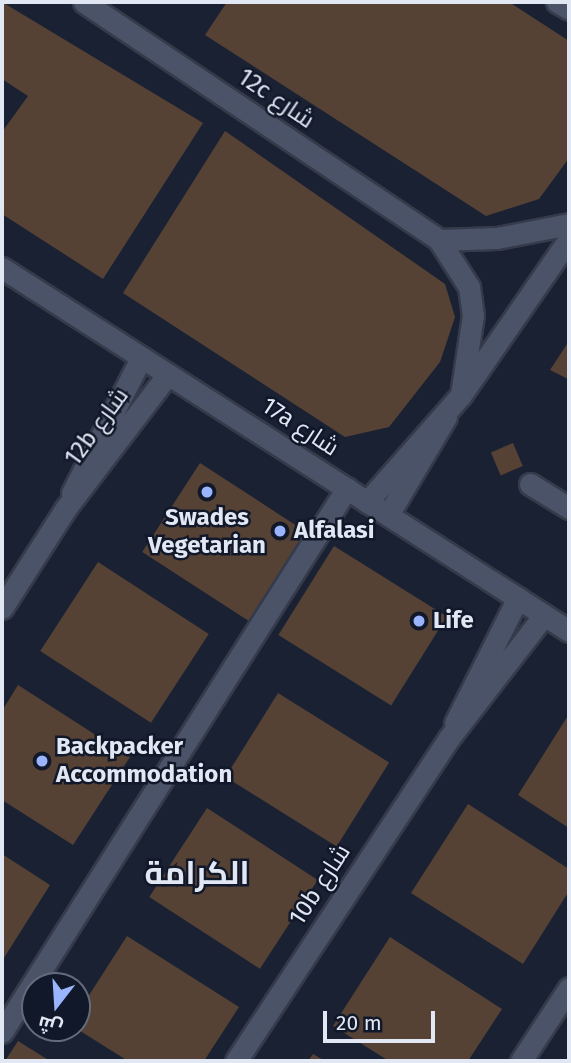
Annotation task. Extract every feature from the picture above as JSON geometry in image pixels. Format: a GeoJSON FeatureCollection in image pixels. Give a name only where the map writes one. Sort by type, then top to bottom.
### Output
{"type":"FeatureCollection","features":[{"type":"Feature","properties":{"kind":"street","name":"12c شارع"},"geometry":{"type":"LineString","coordinates":[[84,2],[439,240],[469,287],[471,340],[455,402],[420,434],[367,502]]}},
{"type":"Feature","properties":{"kind":"street"},"geometry":{"type":"LineString","coordinates":[[557,2],[569,9]]}},
{"type":"Feature","properties":{"kind":"street"},"geometry":{"type":"LineString","coordinates":[[439,240],[497,238],[569,223]]}},
{"type":"Feature","properties":{"kind":"street","name":"12c شارع"},"geometry":{"type":"LineString","coordinates":[[388,514],[455,402],[569,239]]}},
{"type":"Feature","properties":{"kind":"street","name":"17a شارع"},"geometry":{"type":"LineString","coordinates":[[2,268],[569,631]]}},
{"type":"Feature","properties":{"kind":"street","name":"12b شارع"},"geometry":{"type":"LineString","coordinates":[[66,508],[141,358]]}},
{"type":"Feature","properties":{"kind":"street","name":"12b شارع"},"geometry":{"type":"LineString","coordinates":[[2,608],[66,508],[168,374]]}},
{"type":"Feature","properties":{"kind":"street"},"geometry":{"type":"LineString","coordinates":[[530,484],[569,508]]}},
{"type":"Feature","properties":{"kind":"street"},"geometry":{"type":"LineString","coordinates":[[2,1032],[347,488]]}},
{"type":"Feature","properties":{"kind":"street","name":"10b شارع"},"geometry":{"type":"LineString","coordinates":[[449,737],[518,598]]}},
{"type":"Feature","properties":{"kind":"street","name":"10b شارع"},"geometry":{"type":"LineString","coordinates":[[236,1061],[449,737],[544,615]]}},
{"type":"Feature","properties":{"kind":"street"},"geometry":{"type":"LineString","coordinates":[[521,1061],[569,988]]}},
{"type":"Feature","properties":{"kind":"building"},"geometry":{"type":"Polygon","coordinates":[[[2,2],[203,123],[103,279],[2,214],[2,132],[28,96],[2,79],[2,2]]]}},
{"type":"Feature","properties":{"kind":"building"},"geometry":{"type":"Polygon","coordinates":[[[227,2],[509,2],[569,41],[569,158],[539,199],[486,216],[205,35],[227,2]]]}},
{"type":"Feature","properties":{"kind":"building"},"geometry":{"type":"Polygon","coordinates":[[[225,131],[445,284],[455,317],[440,362],[389,427],[345,437],[123,293],[225,131]]]}},
{"type":"Feature","properties":{"kind":"building"},"geometry":{"type":"Polygon","coordinates":[[[569,341],[569,377],[568,379],[550,370],[569,341]]]}},
{"type":"Feature","properties":{"kind":"building"},"geometry":{"type":"Polygon","coordinates":[[[513,443],[523,466],[501,475],[491,452],[513,443]]]}},
{"type":"Feature","properties":{"kind":"building"},"geometry":{"type":"Polygon","coordinates":[[[200,463],[311,535],[253,624],[142,552],[200,463]]]}},
{"type":"Feature","properties":{"kind":"building"},"geometry":{"type":"Polygon","coordinates":[[[334,546],[447,616],[391,706],[278,635],[334,546]]]}},
{"type":"Feature","properties":{"kind":"building"},"geometry":{"type":"Polygon","coordinates":[[[98,562],[209,634],[151,723],[40,651],[98,562]]]}},
{"type":"Feature","properties":{"kind":"building"},"geometry":{"type":"Polygon","coordinates":[[[18,685],[130,757],[73,845],[2,800],[2,711],[18,685]]]}},
{"type":"Feature","properties":{"kind":"building"},"geometry":{"type":"Polygon","coordinates":[[[278,693],[389,762],[337,846],[226,777],[278,693]]]}},
{"type":"Feature","properties":{"kind":"building"},"geometry":{"type":"Polygon","coordinates":[[[569,714],[569,828],[518,795],[569,714]]]}},
{"type":"Feature","properties":{"kind":"building"},"geometry":{"type":"Polygon","coordinates":[[[468,804],[569,869],[569,891],[523,964],[411,893],[468,804]]]}},
{"type":"Feature","properties":{"kind":"building"},"geometry":{"type":"Polygon","coordinates":[[[207,808],[318,880],[260,969],[149,897],[207,808]]]}},
{"type":"Feature","properties":{"kind":"building"},"geometry":{"type":"Polygon","coordinates":[[[2,854],[50,885],[2,961],[2,854]]]}},
{"type":"Feature","properties":{"kind":"building"},"geometry":{"type":"Polygon","coordinates":[[[127,936],[239,1007],[204,1061],[128,1061],[91,1038],[91,992],[127,936]]]}},
{"type":"Feature","properties":{"kind":"building"},"geometry":{"type":"Polygon","coordinates":[[[390,937],[502,1009],[468,1061],[389,1061],[333,1026],[390,937]]]}},
{"type":"Feature","properties":{"kind":"building"},"geometry":{"type":"Polygon","coordinates":[[[18,1041],[50,1061],[5,1061],[18,1041]]]}},
{"type":"Feature","properties":{"kind":"building"},"geometry":{"type":"Polygon","coordinates":[[[313,1054],[325,1061],[308,1061],[313,1054]]]}},
{"type":"Feature","properties":{"kind":"place","name":"Swades Vegetarian"},"geometry":{"type":"Point","coordinates":[207,492]}},
{"type":"Feature","properties":{"kind":"place","name":"Alfalasi"},"geometry":{"type":"Point","coordinates":[280,531]}},
{"type":"Feature","properties":{"kind":"place","name":"Life"},"geometry":{"type":"Point","coordinates":[419,621]}},
{"type":"Feature","properties":{"kind":"place","name":"Backpacker Accommodation"},"geometry":{"type":"Point","coordinates":[42,761]}},
{"type":"Feature","properties":{"kind":"district","name":"الكرامة"},"geometry":{"type":"Point","coordinates":[197,873]}}]}
